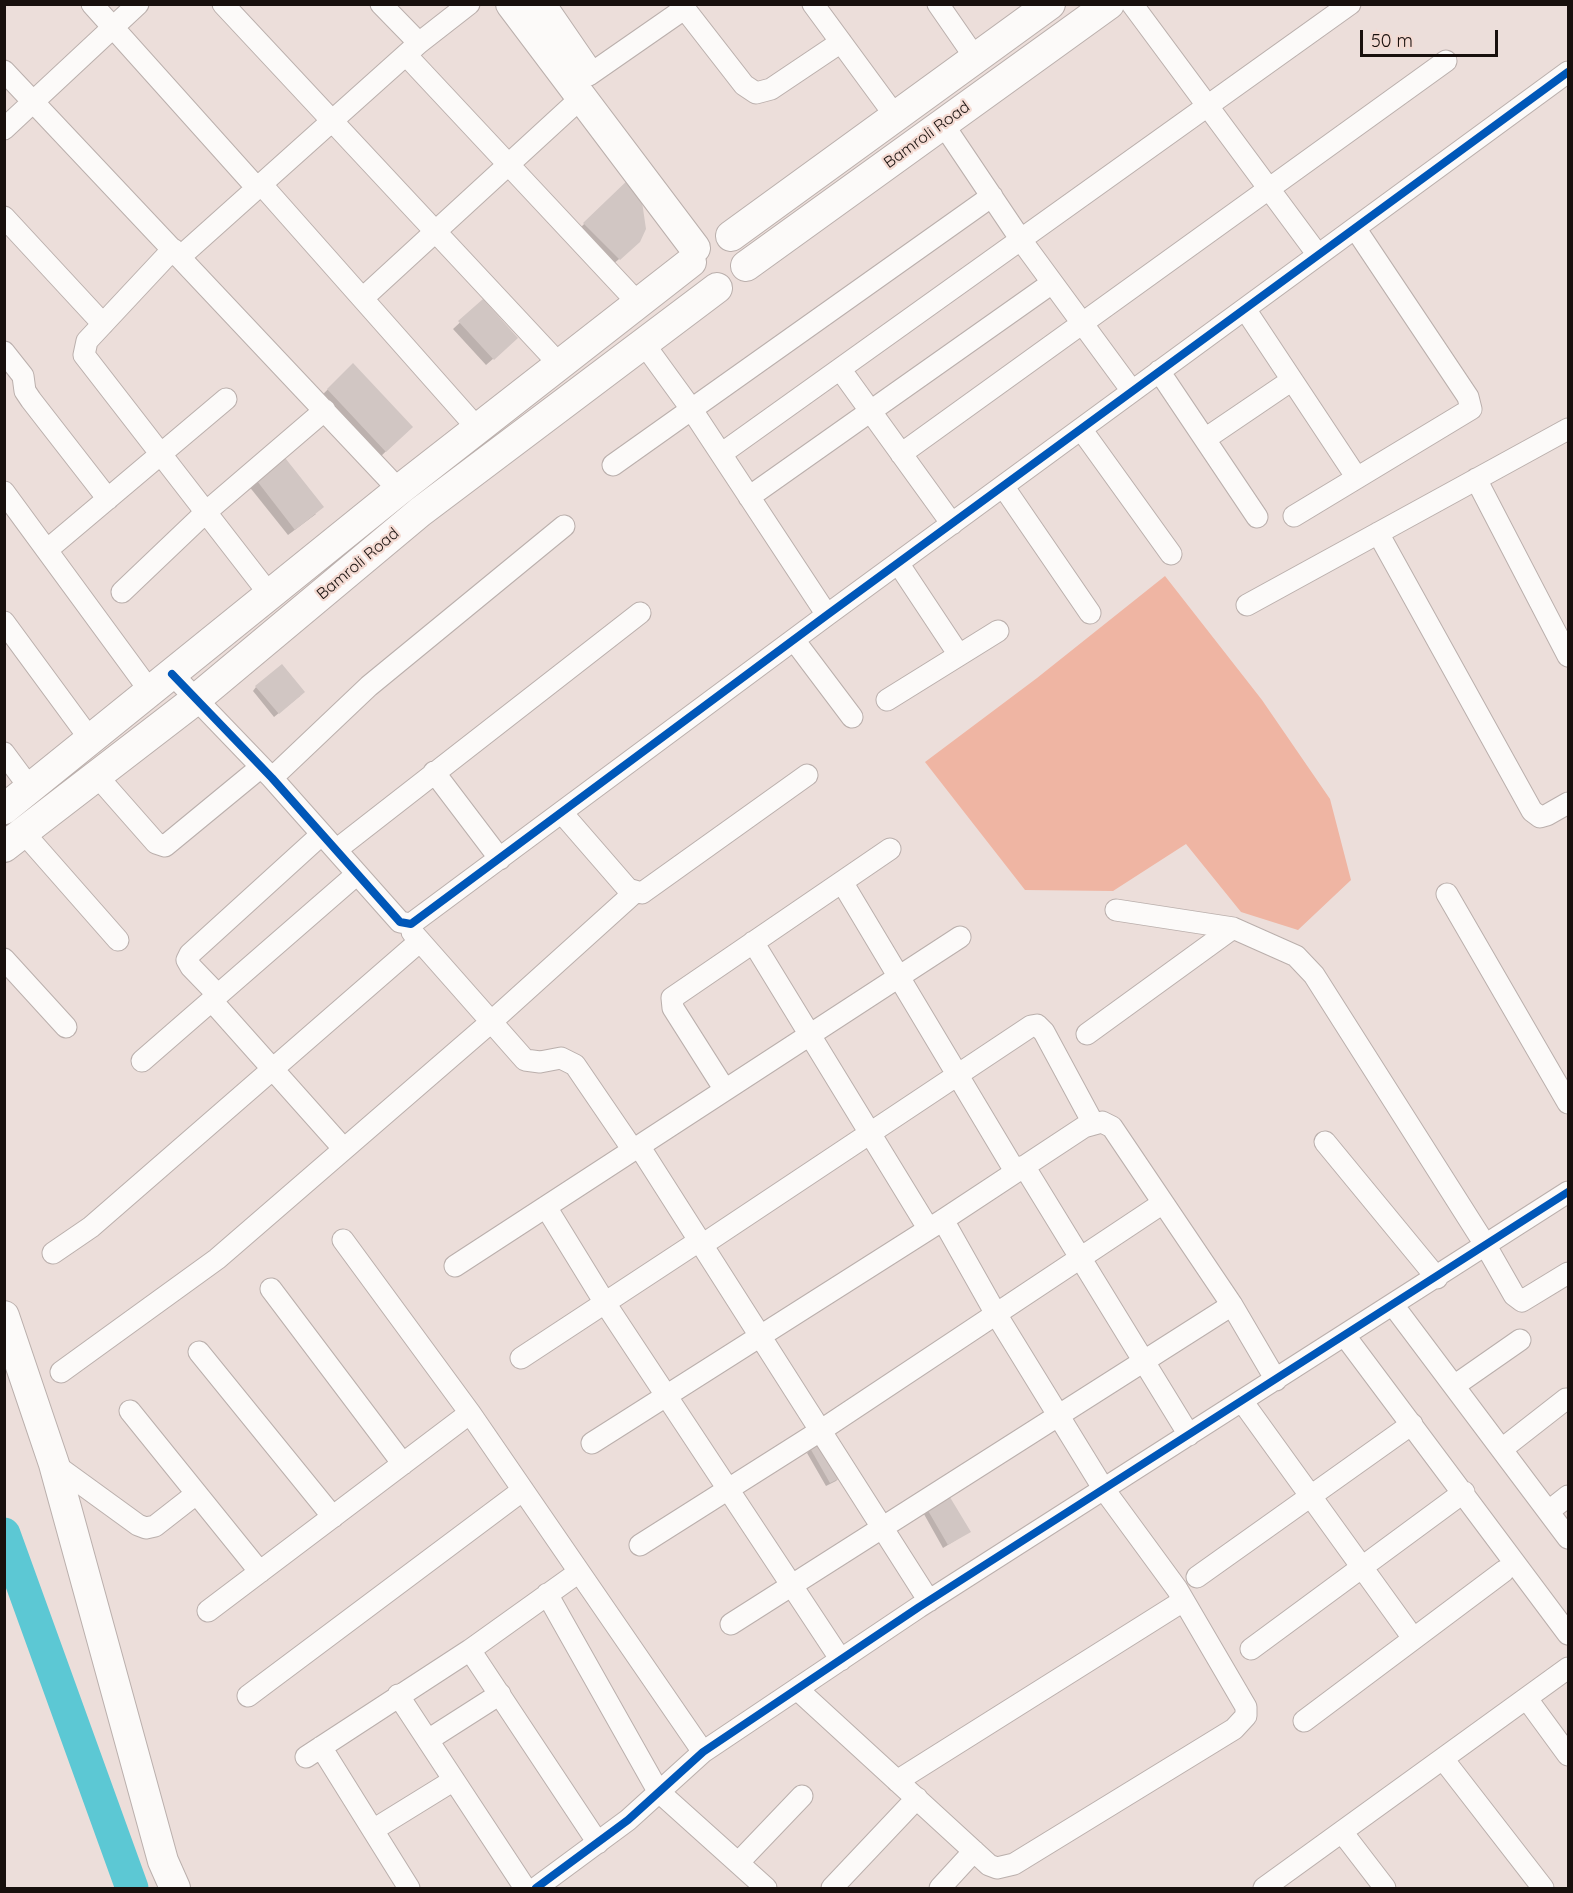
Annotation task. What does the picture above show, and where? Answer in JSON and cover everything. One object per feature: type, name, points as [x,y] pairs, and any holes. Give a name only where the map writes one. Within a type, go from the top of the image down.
[{"type":"street","points":[[92,4],[363,298],[478,429]]},
{"type":"street","points":[[4,129],[138,4]]},
{"type":"street","points":[[223,4],[560,365]]},
{"type":"street","points":[[381,4],[412,49],[509,165],[638,303]]},
{"type":"street","points":[[270,595],[84,356],[87,341],[176,253],[259,186],[412,49],[469,4]]},
{"type":"street","points":[[511,4],[585,86],[706,245],[744,249],[746,266],[737,281],[730,286],[717,288],[705,285],[699,279],[706,245]]},
{"type":"street","points":[[540,4],[585,86]]},
{"type":"street","points":[[813,4],[896,117]]},
{"type":"street","points":[[938,4],[976,58]]},
{"type":"street","name":"Bamroli Road","points":[[4,809],[399,490],[638,303],[706,245],[896,117],[1050,4]]},
{"type":"street","name":"Bamroli Road","points":[[746,266],[1109,4]]},
{"type":"street","points":[[1132,4],[1318,255]]},
{"type":"street","points":[[721,454],[1350,4]]},
{"type":"street","points":[[363,298],[509,165],[585,86],[682,7],[744,85],[756,93],[771,89],[841,42]]},
{"type":"street","points":[[901,454],[1446,61]]},
{"type":"street","points":[[4,71],[399,490]]},
{"type":"street","points":[[405,924],[418,921],[827,615],[1569,72]]},
{"type":"street","points":[[943,124],[1021,240],[1132,391]]},
{"type":"street","points":[[613,465],[992,196]]},
{"type":"street","points":[[4,217],[103,324]]},
{"type":"street","points":[[1294,516],[1467,413],[1471,403],[1355,228]]},
{"type":"street","points":[[749,497],[1052,283]]},
{"type":"street","name":"Bamroli Road","points":[[14,840],[195,700],[420,512],[717,288]]},
{"type":"street","points":[[1245,309],[1358,478]]},
{"type":"street","points":[[644,344],[692,410],[827,615]]},
{"type":"street","points":[[4,352],[23,376],[25,391],[31,400],[108,499]]},
{"type":"street","points":[[840,369],[952,524]]},
{"type":"street","points":[[1160,371],[1257,517]]},
{"type":"street","points":[[1205,439],[1292,380]]},
{"type":"street","points":[[47,550],[226,399]]},
{"type":"street","points":[[122,592],[206,512],[325,410]]},
{"type":"street","points":[[1081,429],[1171,554]]},
{"type":"street","points":[[1247,605],[1568,431]]},
{"type":"street","points":[[1476,479],[1569,656]]},
{"type":"street","points":[[1003,486],[1090,613]]},
{"type":"street","points":[[4,492],[47,550],[161,682],[195,700],[266,773],[405,924],[525,1060],[540,1062],[561,1058],[575,1065],[636,1148],[701,1243],[929,1601]]},
{"type":"street","points":[[97,776],[156,843],[165,846],[266,773],[564,526]]},
{"type":"street","points":[[1378,533],[1532,811],[1540,817],[1566,809]]},
{"type":"street","points":[[898,563],[959,655]]},
{"type":"street","points":[[336,850],[640,613]]},
{"type":"street","points":[[4,622],[90,739]]},
{"type":"street","points":[[887,700],[998,631]]},
{"type":"street","points":[[794,640],[852,717]]},
{"type":"street","points":[[4,753],[30,788]]},
{"type":"street","points":[[434,772],[500,859]]},
{"type":"street","points":[[61,1372],[218,1259],[491,1022],[634,893],[650,889],[807,775]]},
{"type":"street","points":[[562,813],[634,893]]},
{"type":"street","points":[[322,834],[190,954],[188,960],[191,968],[271,1069],[344,1148]]},
{"type":"street","points":[[14,840],[118,940]]},
{"type":"street","points":[[725,1090],[673,1008],[672,998],[890,849]]},
{"type":"street","points":[[142,1061],[357,874]]},
{"type":"street","points":[[842,882],[958,1075],[1145,1360],[1189,1435]]},
{"type":"street","points":[[1447,894],[1569,1103]]},
{"type":"street","points":[[1116,910],[1233,928],[1296,956],[1307,966],[1486,1246],[1517,1299],[1527,1299],[1569,1273]]},
{"type":"street","points":[[1087,1034],[1233,928]]},
{"type":"street","points":[[455,1266],[960,937]]},
{"type":"street","points":[[53,1253],[91,1227],[420,941]]},
{"type":"street","points":[[753,942],[869,1134],[935,1224],[996,1314],[1103,1488],[1184,1601],[1246,1707],[1246,1716],[1240,1724],[1014,1864],[997,1868],[989,1865],[797,1689]]},
{"type":"street","points":[[4,959],[66,1027]]},
{"type":"street","points":[[521,1358],[869,1134],[1022,1030],[1037,1025],[1044,1032],[1093,1124]]},
{"type":"street","points":[[592,1443],[1020,1168],[1093,1124],[1102,1122],[1112,1126],[1232,1305],[1276,1380]]},
{"type":"street","points":[[1325,1142],[1437,1278]]},
{"type":"street","points":[[536,1888],[634,1815],[703,1752],[1103,1488],[1437,1278],[1569,1192]]},
{"type":"street","points":[[640,1545],[820,1431],[1163,1203]]},
{"type":"street","points":[[546,1207],[605,1303],[793,1584],[841,1660]]},
{"type":"street","points":[[343,1240],[471,1413],[703,1752]]},
{"type":"street","points":[[271,1289],[403,1464]]},
{"type":"street","points":[[731,1624],[1232,1305]]},
{"type":"street","points":[[1393,1305],[1569,1538]]},
{"type":"street","points":[[4,1316],[54,1464],[164,1861],[175,1888]]},
{"type":"street","points":[[1345,1336],[1569,1634]]},
{"type":"street","points":[[1454,1386],[1520,1340]]},
{"type":"street","points":[[199,1352],[333,1517]]},
{"type":"street","points":[[1502,1449],[1566,1398]]},
{"type":"street","points":[[1242,1401],[1413,1638]]},
{"type":"street","points":[[130,1411],[260,1572]]},
{"type":"street","points":[[208,1611],[471,1413]]},
{"type":"street","points":[[1197,1577],[1412,1424]]},
{"type":"street","points":[[54,1464],[138,1525],[146,1528],[155,1526],[196,1494]]},
{"type":"street","points":[[248,1696],[522,1490]]},
{"type":"street","points":[[1251,1648],[1464,1492]]},
{"type":"street","points":[[1549,1511],[1569,1496]]},
{"type":"street","points":[[1304,1721],[1504,1571]]},
{"type":"street","points":[[409,1888],[373,1830],[314,1752],[470,1650],[579,1572]]},
{"type":"street","points":[[547,1594],[658,1791],[766,1888]]},
{"type":"street","points":[[897,1781],[1184,1601]]},
{"type":"street","points":[[470,1650],[598,1843]]},
{"type":"street","points":[[1264,1888],[1569,1668]]},
{"type":"street","points":[[428,1740],[500,1694]]},
{"type":"street","points":[[398,1695],[525,1888]]},
{"type":"street","points":[[1527,1699],[1569,1755]]},
{"type":"street","points":[[1443,1759],[1543,1888]]},
{"type":"street","points":[[373,1830],[454,1780]]},
{"type":"street","points":[[738,1863],[802,1796]]},
{"type":"street","points":[[832,1888],[917,1798]]},
{"type":"street","points":[[1342,1832],[1385,1888]]},
{"type":"street","points":[[940,1888],[974,1851]]},
{"type":"shaded area","points":[[1165,576],[1262,700],[1330,799],[1351,880],[1298,930],[1241,912],[1186,844],[1113,891],[1025,890],[925,762],[1037,678]]},
{"type":"building","points":[[632,176],[641,195],[646,229],[640,242],[620,260],[583,223]]},
{"type":"building","points":[[483,299],[518,338],[494,360],[458,321]]},
{"type":"building","points":[[353,363],[413,427],[386,452],[327,389]]},
{"type":"building","points":[[282,454],[324,507],[295,530],[254,477]]},
{"type":"building","points":[[282,664],[305,692],[279,714],[255,686]]},
{"type":"building","points":[[822,1441],[842,1477],[830,1483],[810,1448]]},
{"type":"building","points":[[945,1489],[971,1532],[948,1545],[923,1502]]},
{"type":"waterway","points":[[4,1534],[132,1888]]},
{"type":"cycle path","points":[[172,674],[272,778],[400,922],[411,924],[827,615],[1568,72]]},
{"type":"cycle path","points":[[536,1888],[628,1820],[703,1752],[919,1607],[1568,1192]]}]
